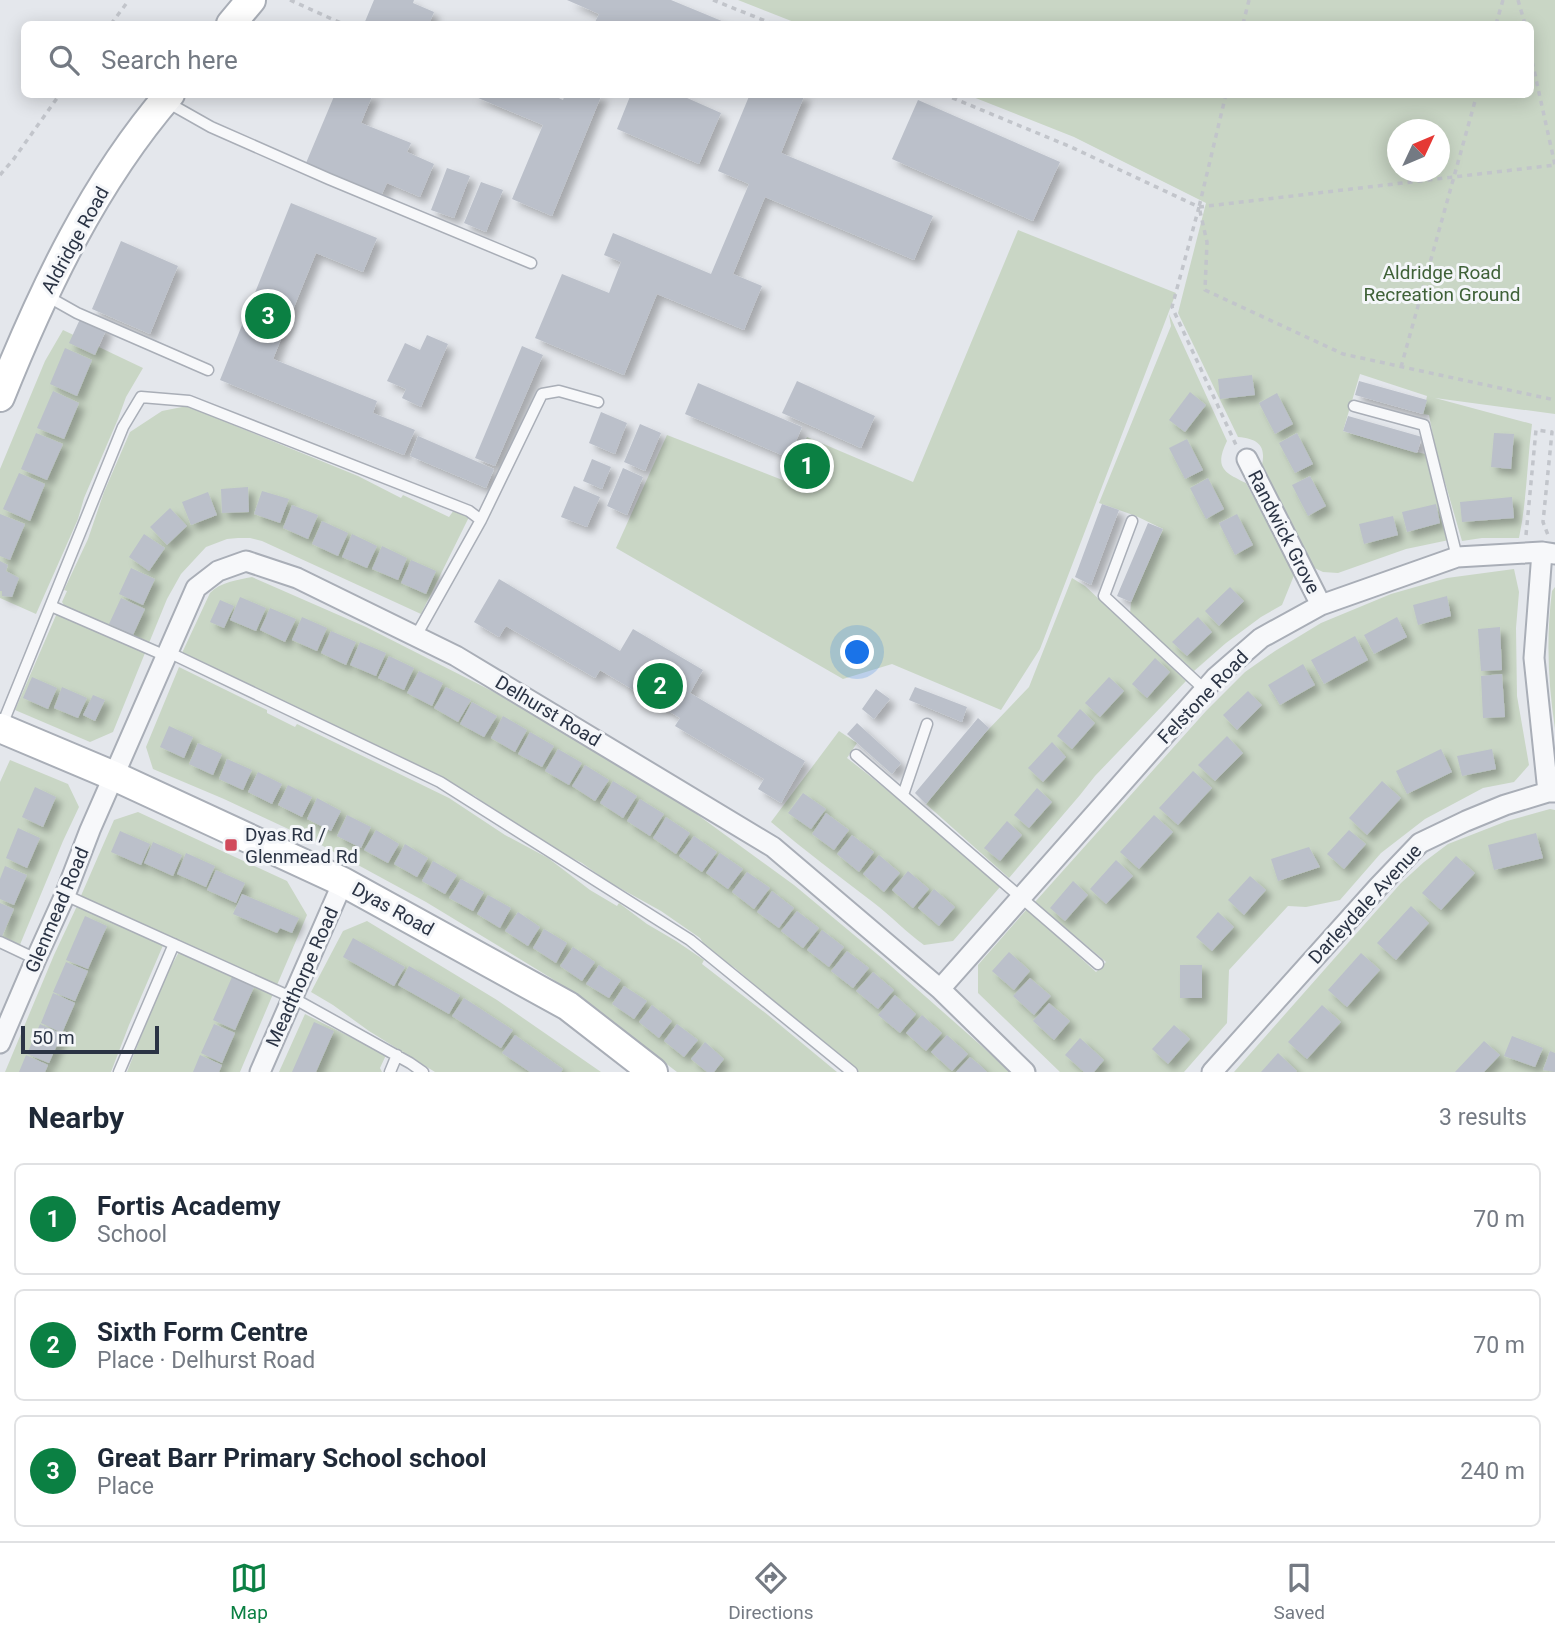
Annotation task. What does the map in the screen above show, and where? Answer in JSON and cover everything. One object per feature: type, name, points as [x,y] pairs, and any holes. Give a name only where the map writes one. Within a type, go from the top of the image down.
[{"type":"street","points":[[234,21],[251,0]]},
{"type":"street","name":"Aldridge Road","points":[[0,397],[24,336],[71,242],[113,171],[148,120],[167,98]]},
{"type":"street","name":"Randwick Grove","points":[[1247,460],[1321,606]]},
{"type":"street","points":[[1549,550],[1534,658],[1552,792]]},
{"type":"street","name":"Felstone Road","points":[[940,989],[1215,678],[1261,638],[1321,606],[1457,557],[1549,550]]},
{"type":"street","name":"Delhurst Road","points":[[114,776],[196,589],[218,571],[246,561],[297,579],[456,656],[773,847],[940,989],[1025,1072]]},
{"type":"street","name":"Dyas Road","points":[[0,728],[114,776],[343,882],[568,1006],[653,1072]]},
{"type":"street","name":"Glenmead Road","points":[[0,1043],[114,776]]},
{"type":"street","name":"Darleydale Avenue","points":[[1212,1072],[1420,843],[1505,805],[1552,792]]},
{"type":"street","name":"Meadthorpe Road","points":[[260,1072],[343,882]]},
{"type":"lane","points":[[167,98],[223,132],[531,263]]},
{"type":"lane","points":[[45,294],[77,313],[208,370]]},
{"type":"lane","points":[[416,636],[481,520],[542,394],[559,391],[598,402]]},
{"type":"lane","points":[[0,728],[123,427],[141,397],[189,401],[469,512],[481,520]]},
{"type":"lane","points":[[1354,406],[1424,425],[1457,557]]},
{"type":"lane","points":[[1132,520],[1104,596],[1205,690]]},
{"type":"lane","points":[[51,606],[167,654],[440,782],[690,940],[852,1072]]},
{"type":"lane","points":[[903,795],[927,724]]},
{"type":"lane","points":[[856,755],[1098,964]]},
{"type":"lane","points":[[65,895],[293,998],[424,1072]]},
{"type":"lane","points":[[0,942],[36,959]]},
{"type":"lane","points":[[119,1072],[174,944]]},
{"type":"lane","points":[[390,1072],[397,1055]]},
{"type":"path","points":[[113,21],[129,0]]},
{"type":"path","points":[[290,0],[336,21]]},
{"type":"path","points":[[713,0],[766,21]]},
{"type":"path","points":[[1244,21],[1249,0]]},
{"type":"path","points":[[1497,21],[1503,0]]},
{"type":"path","points":[[1518,0],[1524,21]]},
{"type":"path","points":[[953,98],[1071,147],[1199,207],[1555,166],[1534,66]]},
{"type":"path","points":[[0,175],[57,98]]},
{"type":"path","points":[[1225,98],[1172,307],[1235,445],[1247,460]]},
{"type":"path","points":[[1401,367],[1476,98]]},
{"type":"path","points":[[1199,207],[1207,242],[1205,290],[1343,354],[1555,400]]},
{"type":"path","points":[[1522,554],[1536,430],[1552,432],[1543,522],[1549,550]]},
{"type":"green space","name":"Aldridge Road Recreation Ground","points":[[738,0],[1555,0],[1555,414],[1435,398],[1532,424],[1519,538],[1462,541],[1436,451],[1429,415],[1423,414],[1427,396],[1360,374],[1343,431],[1425,454],[1449,540],[1406,549],[1338,573],[1323,572],[1308,565],[1260,472],[1263,458],[1261,447],[1253,440],[1238,437],[1178,313],[1206,203],[1074,137],[976,98],[1534,98],[1534,21],[791,21]]},
{"type":"green space","points":[[1018,230],[1176,293],[1040,649],[1001,710],[892,664],[843,679],[616,548],[667,435],[785,481],[807,437],[913,482]]},
{"type":"green space","points":[[1169,314],[1227,441],[1221,457],[1223,468],[1246,483],[1295,573],[1282,605],[1226,643],[1194,671],[1130,614],[1131,602],[1163,529],[1099,503],[1171,326]]},
{"type":"green space","points":[[63,330],[143,368],[126,397],[84,498],[78,519],[36,614],[0,598],[0,469],[45,361]]},
{"type":"green space","points":[[187,406],[358,476],[401,498],[403,495],[449,517],[454,510],[469,517],[421,614],[262,541],[250,538],[227,539],[206,547],[181,574],[167,599],[149,643],[66,608],[62,602],[67,591],[64,590],[88,539],[104,492],[130,432],[162,411]]},
{"type":"green space","points":[[1514,569],[1519,592],[1516,628],[1517,696],[1529,765],[1514,782],[1483,788],[1425,819],[1381,853],[1340,900],[1306,907],[1288,906],[1229,970],[1227,1023],[1184,1072],[1060,1072],[978,993],[978,965],[1027,909],[1096,972],[1106,962],[1035,902],[1206,711],[1245,672],[1321,623],[1391,594],[1447,578]]},
{"type":"green space","points":[[252,577],[366,627],[494,692],[691,810],[794,885],[1011,1072],[856,1072],[735,968],[711,951],[700,938],[661,911],[554,849],[475,796],[461,791],[394,753],[182,653],[210,593],[224,584]]},
{"type":"green space","points":[[1072,578],[1085,586],[1186,681],[1095,776],[1009,878],[926,804],[986,732],[1029,687]]},
{"type":"green space","points":[[1555,587],[1555,729],[1548,643],[1552,591]]},
{"type":"green space","points":[[57,613],[145,653],[113,732],[90,742],[15,710]]},
{"type":"green space","points":[[179,667],[267,710],[267,713],[295,727],[297,724],[449,798],[505,835],[548,858],[590,890],[617,906],[619,903],[704,960],[702,964],[837,1072],[677,1072],[551,978],[426,902],[312,840],[153,769],[146,747]]},
{"type":"green space","points":[[839,731],[857,743],[847,758],[1000,887],[953,941],[924,945],[771,822]]},
{"type":"green space","points":[[10,760],[68,784],[79,807],[19,947],[0,939],[0,782]]},
{"type":"green space","points":[[1555,810],[1555,1072],[1234,1072],[1401,883],[1424,862],[1448,844],[1507,821]]},
{"type":"green space","points":[[138,812],[287,881],[307,915],[277,985],[80,898],[114,820]]},
{"type":"green space","points":[[77,906],[164,943],[111,1072],[5,1072],[54,955]]},
{"type":"green space","points":[[367,921],[497,1000],[601,1072],[435,1072],[369,1031],[311,992],[343,931]]},
{"type":"green space","points":[[180,950],[273,994],[240,1072],[127,1072],[163,981]]},
{"type":"green space","points":[[305,1014],[386,1055],[380,1068],[382,1072],[279,1072]]},
{"type":"building","points":[[374,0],[414,0],[413,3],[434,12],[430,21],[365,21]]},
{"type":"building","points":[[567,0],[671,0],[722,21],[596,21],[599,14]]},
{"type":"building","points":[[333,98],[371,98],[361,123],[411,143],[407,152],[434,164],[420,197],[387,183],[382,194],[306,163]]},
{"type":"building","points":[[478,98],[600,98],[552,216],[512,199],[543,125]]},
{"type":"building","points":[[629,98],[687,98],[721,113],[699,164],[617,129]]},
{"type":"building","points":[[748,98],[803,98],[781,153],[933,216],[914,260],[765,197],[733,274],[762,286],[744,330],[657,294],[624,375],[535,338],[562,274],[609,293],[621,262],[604,255],[613,233],[711,274],[749,184],[718,171]]},
{"type":"building","points":[[918,100],[1060,162],[1033,221],[892,159]]},
{"type":"building","points":[[447,168],[470,176],[454,218],[431,210]]},
{"type":"building","points":[[481,182],[503,190],[486,232],[464,223]]},
{"type":"building","points":[[291,203],[377,238],[363,272],[316,253],[273,359],[377,401],[373,413],[415,430],[404,455],[220,380]]},
{"type":"building","points":[[121,241],[178,266],[150,334],[92,309]]},
{"type":"building","points":[[81,317],[107,328],[95,355],[69,343]]},
{"type":"building","points":[[427,335],[448,344],[421,407],[402,398],[406,389],[387,381],[405,343],[420,350]]},
{"type":"building","points":[[522,346],[543,355],[495,466],[475,458]]},
{"type":"building","points":[[65,348],[92,360],[77,396],[50,384]]},
{"type":"building","points":[[1252,375],[1255,395],[1220,399],[1218,379]]},
{"type":"building","points":[[797,381],[875,416],[861,448],[782,413]]},
{"type":"building","points":[[1359,381],[1427,400],[1423,414],[1355,395]]},
{"type":"building","points":[[698,383],[802,427],[789,458],[685,414]]},
{"type":"building","points":[[53,391],[79,403],[64,439],[37,428]]},
{"type":"building","points":[[1190,392],[1206,405],[1185,432],[1169,420]]},
{"type":"building","points":[[1277,393],[1293,424],[1275,434],[1259,403]]},
{"type":"building","points":[[601,412],[627,423],[615,454],[589,443]]},
{"type":"building","points":[[1348,416],[1422,437],[1417,453],[1343,431]]},
{"type":"building","points":[[640,424],[661,433],[645,471],[624,462]]},
{"type":"building","points":[[36,433],[63,444],[47,480],[21,469]]},
{"type":"building","points":[[1297,433],[1313,464],[1295,473],[1279,443]]},
{"type":"building","points":[[1494,433],[1514,434],[1511,469],[1491,467]]},
{"type":"building","points":[[418,436],[494,469],[486,488],[410,456]]},
{"type":"building","points":[[1187,439],[1203,470],[1185,479],[1169,448]]},
{"type":"building","points":[[592,459],[611,467],[602,489],[583,481]]},
{"type":"building","points":[[623,468],[643,477],[627,515],[607,506]]},
{"type":"building","points":[[19,473],[45,484],[30,521],[3,509]]},
{"type":"building","points":[[1310,476],[1326,506],[1308,516],[1292,485]]},
{"type":"building","points":[[1208,478],[1224,509],[1206,519],[1190,488]]},
{"type":"building","points":[[574,486],[600,497],[587,527],[561,517]]},
{"type":"building","points":[[248,487],[249,512],[222,513],[221,489]]},
{"type":"building","points":[[262,491],[289,499],[280,523],[254,514]]},
{"type":"building","points":[[208,492],[217,515],[191,525],[182,502]]},
{"type":"building","points":[[1512,497],[1514,518],[1462,522],[1460,502]]},
{"type":"building","points":[[1102,504],[1119,510],[1091,585],[1075,577]]},
{"type":"building","points":[[1436,504],[1440,523],[1407,532],[1402,512]]},
{"type":"building","points":[[292,505],[318,515],[308,539],[283,528]]},
{"type":"building","points":[[170,508],[187,526],[167,545],[150,527]]},
{"type":"building","points":[[0,514],[25,524],[10,560],[0,556]]},
{"type":"building","points":[[1237,514],[1253,545],[1235,555],[1219,523]]},
{"type":"building","points":[[1393,516],[1398,535],[1364,544],[1359,524]]},
{"type":"building","points":[[322,521],[348,533],[338,556],[312,544]]},
{"type":"building","points":[[1148,523],[1163,529],[1131,602],[1117,596]]},
{"type":"building","points":[[144,534],[165,548],[149,571],[129,557]]},
{"type":"building","points":[[352,534],[377,546],[367,568],[342,557]]},
{"type":"building","points":[[382,546],[407,558],[398,580],[372,569]]},
{"type":"building","points":[[411,560],[436,571],[426,594],[401,583]]},
{"type":"building","points":[[0,561],[8,565],[6,571],[19,578],[12,597],[2,596],[0,591]]},
{"type":"building","points":[[131,568],[155,579],[143,605],[119,594]]},
{"type":"building","points":[[499,579],[620,651],[633,629],[703,670],[690,693],[805,761],[781,803],[758,789],[764,779],[675,726],[680,718],[600,670],[595,678],[506,626],[499,637],[474,622]]},
{"type":"building","points":[[1230,587],[1244,601],[1219,626],[1205,611]]},
{"type":"building","points":[[1447,596],[1451,616],[1418,625],[1413,605]]},
{"type":"building","points":[[240,597],[266,608],[256,631],[230,620]]},
{"type":"building","points":[[121,598],[145,609],[133,635],[109,624]]},
{"type":"building","points":[[220,600],[234,606],[224,628],[210,622]]},
{"type":"building","points":[[270,608],[296,619],[285,642],[260,630]]},
{"type":"building","points":[[302,617],[327,628],[317,651],[292,640]]},
{"type":"building","points":[[1198,617],[1212,632],[1187,656],[1172,642]]},
{"type":"building","points":[[1397,617],[1407,637],[1374,654],[1364,635]]},
{"type":"building","points":[[1500,627],[1502,670],[1481,671],[1478,629]]},
{"type":"building","points":[[331,631],[356,642],[346,665],[321,653]]},
{"type":"building","points":[[1355,636],[1368,660],[1324,684],[1311,660]]},
{"type":"building","points":[[360,642],[386,653],[376,676],[350,665]]},
{"type":"building","points":[[389,656],[414,668],[404,690],[378,678]]},
{"type":"building","points":[[1155,658],[1170,672],[1147,698],[1132,684]]},
{"type":"building","points":[[1303,664],[1315,685],[1280,705],[1268,685]]},
{"type":"building","points":[[419,671],[443,683],[432,706],[407,693]]},
{"type":"building","points":[[1502,674],[1505,717],[1483,718],[1481,676]]},
{"type":"building","points":[[32,677],[57,688],[48,709],[23,698]]},
{"type":"building","points":[[1109,677],[1124,691],[1100,717],[1085,703]]},
{"type":"building","points":[[62,687],[87,698],[78,718],[54,708]]},
{"type":"building","points":[[446,687],[471,700],[458,722],[434,708]]},
{"type":"building","points":[[915,687],[967,707],[962,722],[909,700]]},
{"type":"building","points":[[876,689],[890,699],[874,719],[862,709]]},
{"type":"building","points":[[1248,691],[1262,705],[1237,730],[1223,715]]},
{"type":"building","points":[[93,695],[105,700],[95,721],[83,715]]},
{"type":"building","points":[[472,702],[497,716],[484,737],[460,724]]},
{"type":"building","points":[[1080,709],[1095,723],[1072,749],[1057,736]]},
{"type":"building","points":[[503,716],[527,730],[515,752],[491,738]]},
{"type":"building","points":[[978,718],[989,728],[926,804],[915,793]]},
{"type":"building","points":[[857,723],[901,763],[892,774],[847,734]]},
{"type":"building","points":[[169,726],[193,737],[184,758],[160,747]]},
{"type":"building","points":[[530,732],[554,746],[542,767],[518,754]]},
{"type":"building","points":[[1227,736],[1243,753],[1215,781],[1198,765]]},
{"type":"building","points":[[1052,742],[1066,757],[1043,782],[1028,768]]},
{"type":"building","points":[[198,743],[222,754],[213,775],[189,764]]},
{"type":"building","points":[[558,749],[582,763],[569,785],[545,771]]},
{"type":"building","points":[[1441,749],[1452,772],[1407,794],[1396,771]]},
{"type":"building","points":[[1492,749],[1496,769],[1462,776],[1457,756]]},
{"type":"building","points":[[227,759],[252,770],[243,790],[219,779]]},
{"type":"building","points":[[585,765],[609,780],[595,801],[572,786]]},
{"type":"building","points":[[1193,771],[1212,788],[1178,825],[1159,808]]},
{"type":"building","points":[[258,772],[282,784],[272,804],[248,792]]},
{"type":"building","points":[[613,781],[637,796],[623,818],[600,803]]},
{"type":"building","points":[[1382,781],[1401,798],[1367,835],[1349,818]]},
{"type":"building","points":[[288,785],[312,797],[302,817],[278,805]]},
{"type":"building","points":[[35,787],[56,797],[43,827],[22,817]]},
{"type":"building","points":[[1037,788],[1052,802],[1029,828],[1014,815]]},
{"type":"building","points":[[803,793],[826,809],[811,829],[788,813]]},
{"type":"building","points":[[317,798],[341,811],[331,831],[307,819]]},
{"type":"building","points":[[640,799],[664,814],[650,836],[627,821]]},
{"type":"building","points":[[826,813],[849,830],[834,850],[812,834]]},
{"type":"building","points":[[347,815],[371,827],[361,848],[337,836]]},
{"type":"building","points":[[1154,815],[1173,832],[1139,869],[1120,852]]},
{"type":"building","points":[[666,817],[690,833],[676,854],[653,838]]},
{"type":"building","points":[[1007,821],[1022,835],[1000,861],[984,848]]},
{"type":"building","points":[[18,828],[40,838],[27,868],[6,858]]},
{"type":"building","points":[[376,830],[399,844],[388,863],[364,850]]},
{"type":"building","points":[[1349,830],[1366,844],[1344,869],[1327,854]]},
{"type":"building","points":[[120,831],[150,844],[141,865],[111,852]]},
{"type":"building","points":[[1536,833],[1543,858],[1494,870],[1488,845]]},
{"type":"building","points":[[852,835],[874,852],[859,872],[837,854]]},
{"type":"building","points":[[694,836],[717,852],[702,872],[679,856]]},
{"type":"building","points":[[153,842],[182,855],[173,876],[144,863]]},
{"type":"building","points":[[405,844],[428,858],[417,877],[394,864]]},
{"type":"building","points":[[1309,847],[1320,867],[1278,881],[1271,859]]},
{"type":"building","points":[[186,853],[215,866],[206,887],[177,874]]},
{"type":"building","points":[[720,853],[743,869],[728,889],[706,873]]},
{"type":"building","points":[[879,855],[900,873],[884,892],[863,874]]},
{"type":"building","points":[[1456,856],[1475,873],[1441,910],[1422,893]]},
{"type":"building","points":[[1116,860],[1133,876],[1106,904],[1090,889]]},
{"type":"building","points":[[433,861],[457,875],[445,894],[422,881]]},
{"type":"building","points":[[5,866],[27,875],[14,905],[0,899],[0,879]]},
{"type":"building","points":[[216,870],[245,883],[236,903],[207,890]]},
{"type":"building","points":[[908,871],[929,889],[913,908],[892,890]]},
{"type":"building","points":[[747,872],[770,888],[754,909],[732,892]]},
{"type":"building","points":[[1250,876],[1266,890],[1244,915],[1228,900]]},
{"type":"building","points":[[461,879],[484,892],[473,911],[449,898]]},
{"type":"building","points":[[1073,881],[1088,895],[1065,921],[1050,908]]},
{"type":"building","points":[[934,889],[955,907],[939,926],[918,908]]},
{"type":"building","points":[[772,891],[794,908],[779,928],[757,912]]},
{"type":"building","points":[[242,894],[299,918],[292,933],[280,928],[277,933],[233,914]]},
{"type":"building","points":[[488,895],[511,908],[500,928],[477,914]]},
{"type":"building","points":[[0,903],[14,909],[0,941]]},
{"type":"building","points":[[1411,906],[1429,923],[1396,960],[1377,943]]},
{"type":"building","points":[[797,911],[819,928],[803,948],[781,931]]},
{"type":"building","points":[[518,912],[540,927],[528,946],[505,931]]},
{"type":"building","points":[[1218,912],[1234,927],[1212,951],[1196,937]]},
{"type":"building","points":[[85,916],[107,926],[88,969],[66,960]]},
{"type":"building","points":[[544,929],[567,943],[556,963],[533,948]]},
{"type":"building","points":[[822,930],[844,947],[829,967],[807,950]]},
{"type":"building","points":[[353,938],[405,967],[394,986],[343,957]]},
{"type":"building","points":[[573,947],[595,962],[582,981],[560,966]]},
{"type":"building","points":[[847,951],[869,968],[853,988],[831,971]]},
{"type":"building","points":[[1009,952],[1030,971],[1014,990],[992,971]]},
{"type":"building","points":[[1361,953],[1380,970],[1347,1007],[1328,990]]},
{"type":"building","points":[[66,962],[88,971],[75,1001],[53,992]]},
{"type":"building","points":[[599,965],[621,980],[609,998],[586,984]]},
{"type":"building","points":[[1180,965],[1202,965],[1202,998],[1180,998]]},
{"type":"building","points":[[409,966],[460,995],[449,1014],[398,985]]},
{"type":"building","points":[[873,972],[894,990],[878,1009],[856,991]]},
{"type":"building","points":[[232,977],[254,987],[235,1030],[213,1020]]},
{"type":"building","points":[[1030,978],[1051,996],[1034,1015],[1013,996]]},
{"type":"building","points":[[624,986],[647,1001],[634,1019],[612,1004]]},
{"type":"building","points":[[53,993],[75,1003],[62,1033],[41,1023]]},
{"type":"building","points":[[895,995],[916,1014],[900,1033],[878,1015]]},
{"type":"building","points":[[464,998],[513,1030],[501,1048],[452,1016]]},
{"type":"building","points":[[1049,1003],[1070,1021],[1054,1040],[1033,1021]]},
{"type":"building","points":[[652,1005],[672,1021],[659,1038],[639,1022]]},
{"type":"building","points":[[1322,1005],[1341,1022],[1307,1059],[1288,1042]]},
{"type":"building","points":[[922,1015],[942,1033],[926,1051],[906,1033]]},
{"type":"building","points":[[314,1022],[334,1031],[316,1072],[292,1072]]},
{"type":"building","points":[[40,1024],[62,1034],[49,1063],[27,1054]]},
{"type":"building","points":[[214,1024],[235,1033],[222,1063],[201,1053]]},
{"type":"building","points":[[677,1024],[698,1040],[684,1057],[664,1041]]},
{"type":"building","points":[[1174,1025],[1190,1039],[1168,1064],[1152,1049]]},
{"type":"building","points":[[515,1035],[563,1069],[561,1072],[530,1072],[502,1053]]},
{"type":"building","points":[[947,1035],[968,1054],[952,1071],[931,1052]]},
{"type":"building","points":[[1512,1036],[1543,1048],[1535,1067],[1504,1056]]},
{"type":"building","points":[[1080,1038],[1104,1060],[1094,1072],[1084,1072],[1065,1055]]},
{"type":"building","points":[[1484,1041],[1500,1055],[1484,1072],[1455,1072]]},
{"type":"building","points":[[705,1042],[724,1059],[714,1072],[707,1072],[691,1059]]},
{"type":"building","points":[[1550,1051],[1555,1053],[1555,1072],[1543,1070]]},
{"type":"building","points":[[1278,1053],[1297,1071],[1296,1072],[1261,1072]]},
{"type":"building","points":[[26,1055],[48,1065],[45,1072],[19,1072]]},
{"type":"building","points":[[200,1055],[222,1065],[219,1072],[193,1072]]},
{"type":"building","points":[[970,1057],[981,1066],[987,1072],[956,1072]]},
{"type":"place","name":"Great Barr Primary School school","points":[[268,316]]},
{"type":"place","name":"Fortis Academy","points":[[807,466]]},
{"type":"place","name":"Sixth Form Centre","points":[[660,686]]},
{"type":"place","name":"Dyas Rd / Glenmead Rd","points":[[231,845]]}]
